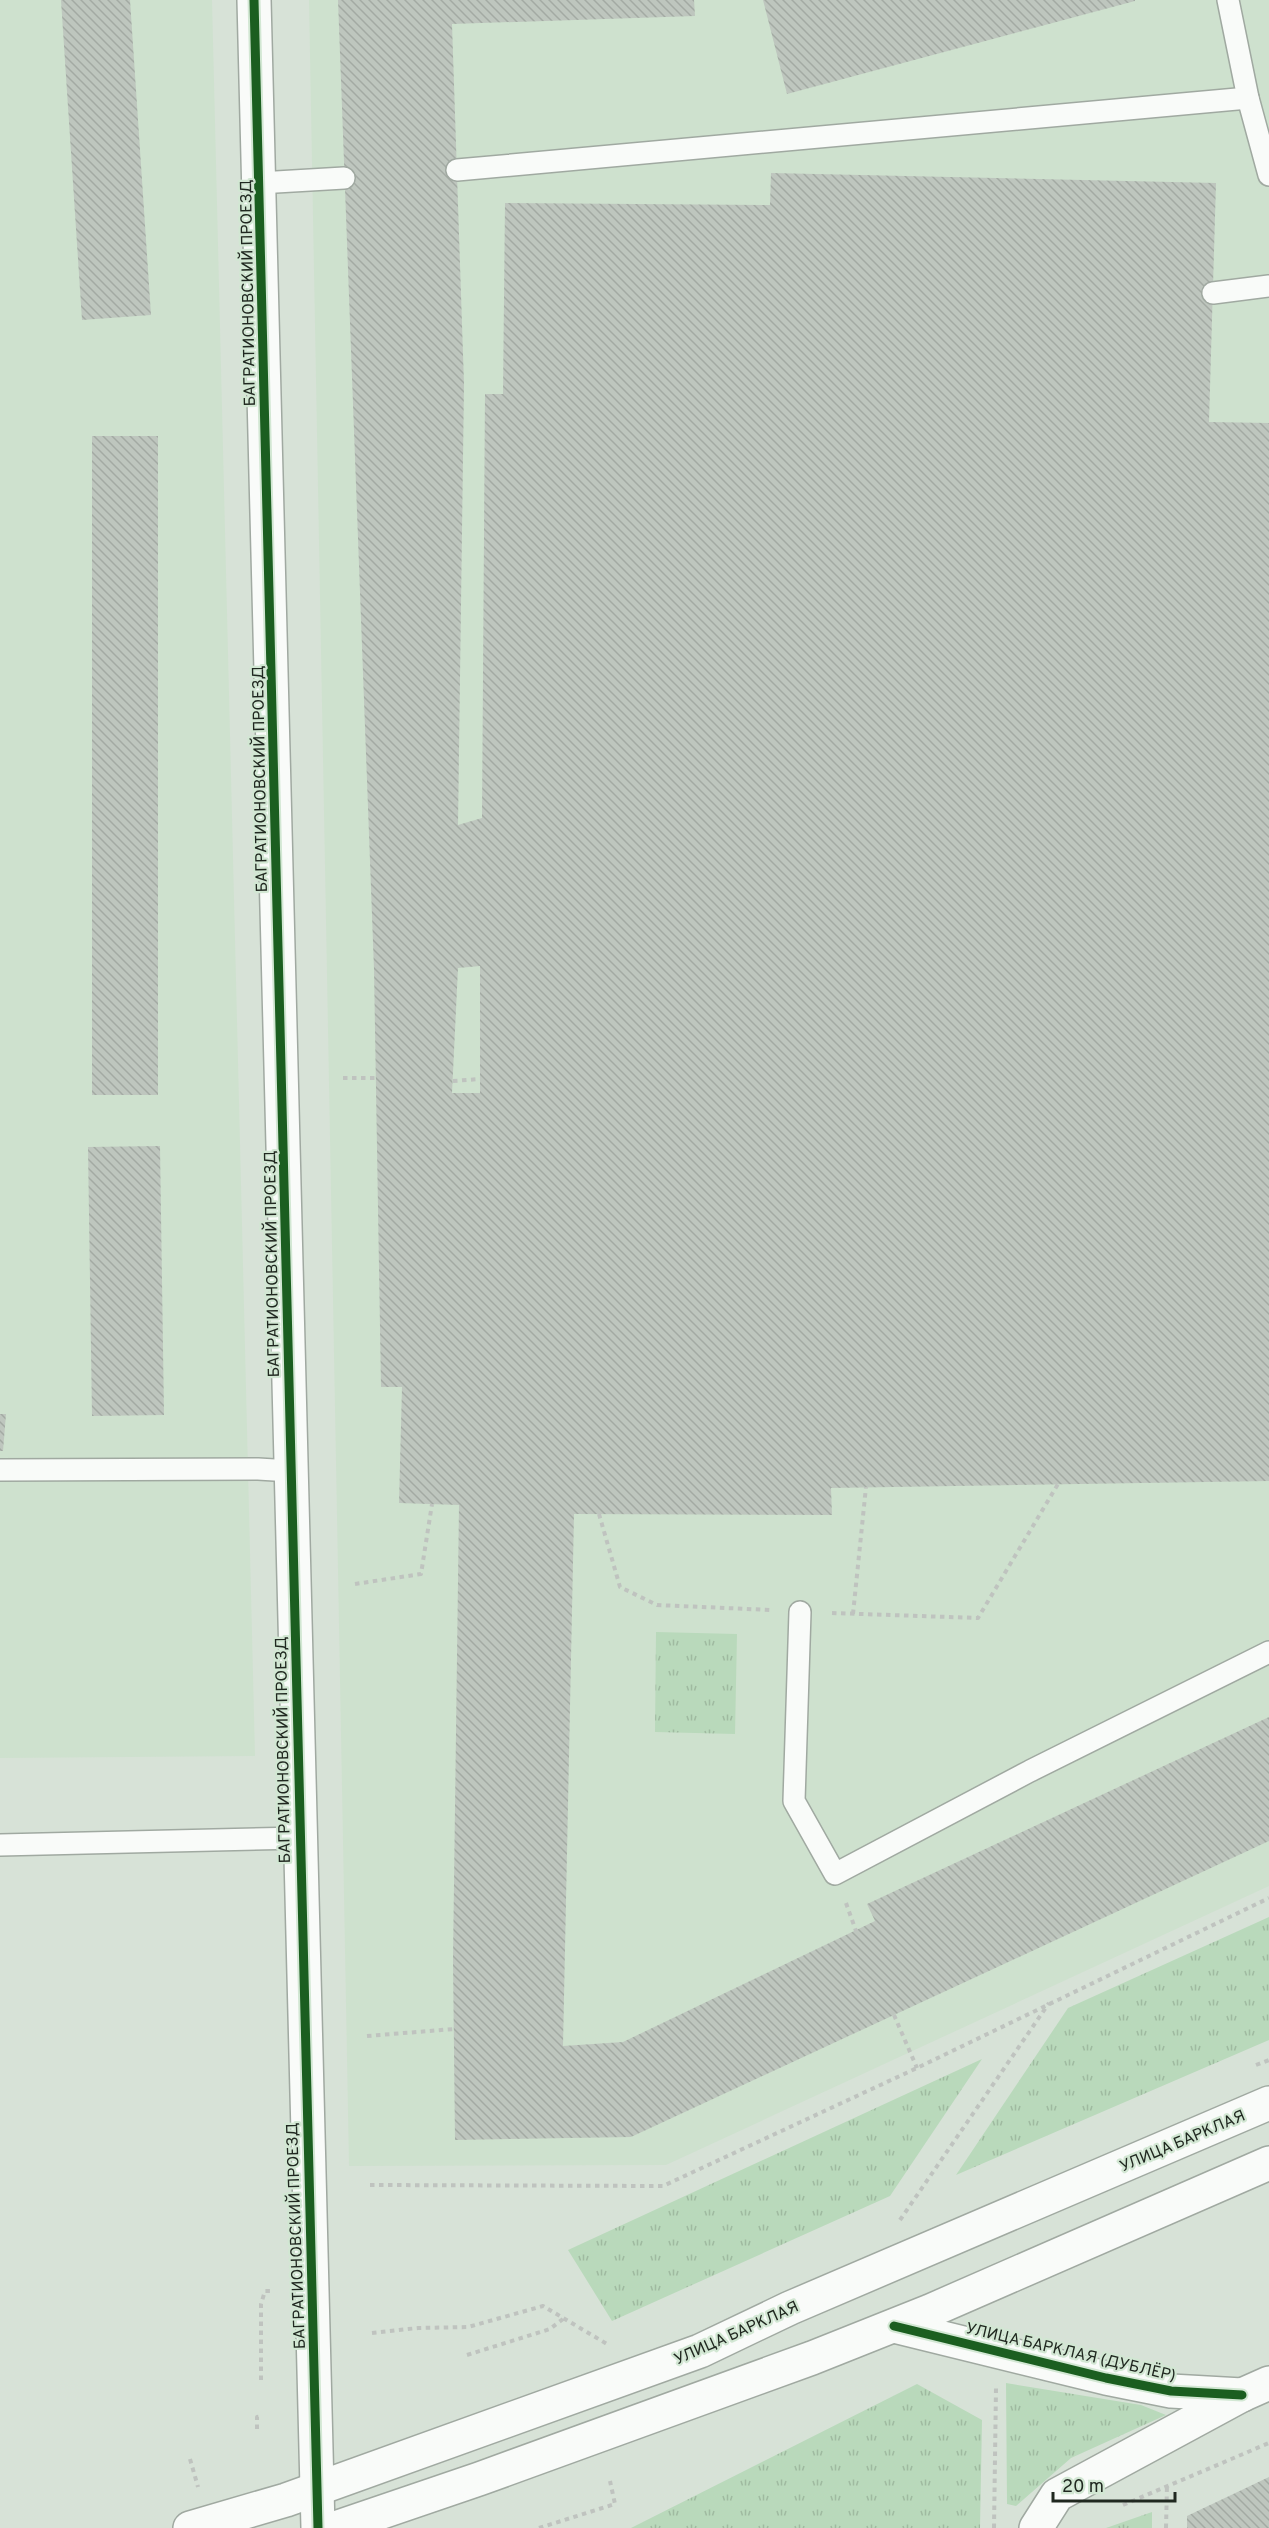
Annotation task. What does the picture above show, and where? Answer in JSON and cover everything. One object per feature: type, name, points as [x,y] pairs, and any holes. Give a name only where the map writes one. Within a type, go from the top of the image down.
[{"type":"street","name":"БАГРАТИОНОВСКИЙ ПРОЕЗД","points":[[254,0],[318,2528]]},
{"type":"street","name":"УЛИЦА БАРКЛАЯ","points":[[190,2528],[249,2512],[700,2351],[789,2308],[1269,2103]]},
{"type":"street","points":[[335,2528],[714,2395],[894,2326],[1269,2163]]},
{"type":"street","name":"УЛИЦА БАРКЛАЯ (ДУБЛЁР)","points":[[894,2326],[1106,2378],[1171,2391],[1255,2389]]},
{"type":"street","points":[[1036,2528],[1057,2495],[1255,2389]]},
{"type":"lane","points":[[1228,0],[1248,98],[1269,175]]},
{"type":"lane","points":[[457,170],[1248,98]]},
{"type":"lane","points":[[259,183],[344,178]]},
{"type":"lane","points":[[1213,293],[1269,286]]},
{"type":"lane","points":[[0,1470],[258,1469],[291,1471]]},
{"type":"lane","points":[[800,1612],[794,1801],[835,1875],[1030,1771],[1269,1652]]},
{"type":"lane","points":[[0,1845],[300,1839]]},
{"type":"path","points":[[343,1078],[376,1078]]},
{"type":"path","points":[[453,1081],[480,1079]]},
{"type":"path","points":[[599,1514],[620,1587],[657,1605],[978,1618],[1058,1484]]},
{"type":"path","points":[[853,1614],[866,1487]]},
{"type":"path","points":[[356,1584],[421,1574],[432,1504]]},
{"type":"path","points":[[370,2185],[663,2186],[916,2068],[1269,1898]]},
{"type":"path","points":[[899,2221],[1049,2002]]},
{"type":"path","points":[[894,2015],[916,2068]]},
{"type":"path","points":[[367,2036],[454,2030]]},
{"type":"path","points":[[261,2380],[261,2304],[265,2291],[280,2290]]},
{"type":"path","points":[[372,2333],[418,2328],[468,2327],[543,2307]]},
{"type":"path","points":[[467,2355],[550,2329],[563,2319]]},
{"type":"path","points":[[994,2528],[996,2381]]},
{"type":"path","points":[[257,2429],[257,2417],[262,2416]]},
{"type":"path","points":[[1114,2510],[1167,2485],[1269,2443]]},
{"type":"path","points":[[539,2528],[615,2504],[610,2481]]},
{"type":"path","points":[[1166,2528],[1167,2485]]},
{"type":"shaded area","points":[[0,0],[212,0],[255,1756],[0,1758]]},
{"type":"shaded area","points":[[309,0],[1269,0],[1269,1886],[666,2165],[349,2166]]},
{"type":"green space","points":[[656,1632],[737,1634],[735,1734],[655,1732]]},
{"type":"green space","points":[[1269,1917],[1269,2040],[956,2175],[1068,2008]]},
{"type":"green space","points":[[982,2059],[890,2196],[612,2321],[568,2250]]},
{"type":"green space","points":[[1006,2383],[1141,2405],[1166,2415],[1071,2458],[1016,2506],[1007,2504]]},
{"type":"green space","points":[[917,2384],[982,2420],[980,2528],[631,2528]]},
{"type":"green space","points":[[1152,2512],[1152,2528],[1106,2528]]},
{"type":"building","points":[[61,0],[130,0],[151,315],[82,320]]},
{"type":"building","points":[[338,0],[694,0],[695,16],[452,24],[464,384],[458,825],[482,818],[485,394],[503,394],[505,203],[770,205],[771,173],[1216,183],[1209,422],[1269,423],[1269,1481],[831,1488],[832,1515],[574,1514],[563,2046],[623,2042],[875,1921],[867,1904],[1269,1717],[1269,1841],[631,2137],[455,2140],[453,1960],[459,1505],[399,1503],[402,1387],[381,1387],[374,969]],"holes":[[[480,966],[480,1093],[452,1093],[458,968]]]},
{"type":"building","points":[[763,0],[1135,0],[1135,1],[787,94]]},
{"type":"building","points":[[92,436],[158,436],[158,1095],[92,1095]]},
{"type":"building","points":[[160,1146],[164,1415],[92,1416],[88,1147]]},
{"type":"building","points":[[0,1414],[6,1414],[3,1451],[0,1451]]},
{"type":"building","points":[[1269,2477],[1269,2528],[1187,2528],[1187,2516]]},
{"type":"cycle path","points":[[254,0],[318,2528]]},
{"type":"cycle path","points":[[894,2326],[1106,2378],[1171,2391],[1242,2395]]}]
